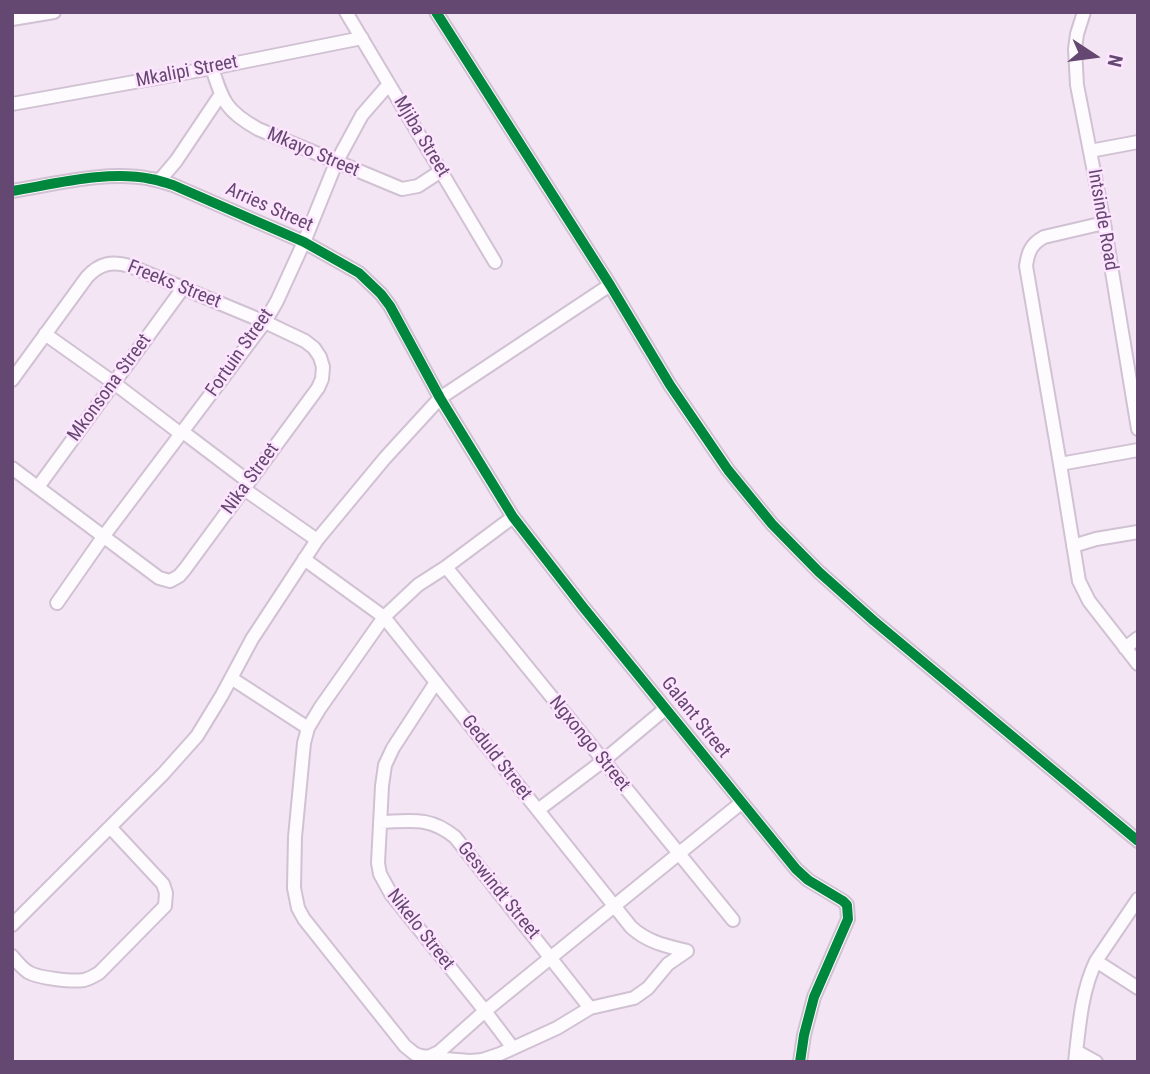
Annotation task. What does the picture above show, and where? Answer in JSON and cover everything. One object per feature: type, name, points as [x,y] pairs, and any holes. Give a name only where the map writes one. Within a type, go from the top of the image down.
[{"type":"street","points":[[12,19],[54,12]]},
{"type":"street","name":"Mjiba Street","points":[[346,12],[495,262]]},
{"type":"street","points":[[436,12],[610,285],[670,385],[728,470],[782,534],[819,572],[874,621],[1138,841]]},
{"type":"street","name":"Intsinde Road","points":[[1084,12],[1076,42],[1075,67],[1136,405],[1138,429]]},
{"type":"street","name":"Mkalipi Street","points":[[12,104],[362,38]]},
{"type":"street","name":"Mkayo Street","points":[[212,68],[225,104],[240,119],[258,130],[402,189],[418,186],[441,171]]},
{"type":"street","name":"Fortuin Street","points":[[58,603],[103,537],[265,322],[304,242],[336,163],[362,115],[389,84]]},
{"type":"street","points":[[159,181],[176,161],[220,94]]},
{"type":"street","points":[[1090,151],[1138,142]]},
{"type":"street","name":"Arries Street","points":[[12,191],[107,177],[159,181],[304,242],[359,273],[381,294],[440,398]]},
{"type":"street","points":[[1104,223],[1037,241],[1030,247],[1027,256],[1027,278],[1079,581],[1082,591],[1138,664]]},
{"type":"street","name":"Freeks Street","points":[[12,380],[87,276],[106,264],[130,266],[265,322]]},
{"type":"street","points":[[12,925],[183,753],[215,708],[252,639],[317,540],[384,458],[440,398],[610,285]]},
{"type":"street","name":"Mkonsona Street","points":[[38,487],[183,288]]},
{"type":"street","name":"Nika Street","points":[[103,537],[165,581],[179,576],[185,569],[322,379],[323,366],[314,348],[265,322]]},
{"type":"street","points":[[46,334],[182,433],[317,540]]},
{"type":"street","name":"Galant Street","points":[[440,398],[513,517],[583,607],[741,803],[802,874],[847,905],[848,919],[812,1005],[800,1062]]},
{"type":"street","points":[[1060,464],[1138,450]]},
{"type":"street","points":[[12,468],[103,537]]},
{"type":"street","points":[[513,517],[418,585],[384,617],[308,729],[299,784],[295,837],[294,888],[298,908],[409,1051],[421,1056],[434,1055],[741,803]]},
{"type":"street","points":[[1073,546],[1138,532]]},
{"type":"street","name":"Geduld Street","points":[[304,559],[384,617],[631,927],[655,943],[687,951],[668,964],[648,988],[634,998],[590,1008]]},
{"type":"street","name":"Ngxongo Street","points":[[446,567],[733,920]]},
{"type":"street","points":[[1125,648],[1138,638]]},
{"type":"street","points":[[231,678],[308,729]]},
{"type":"street","name":"Nikelo Street","points":[[436,681],[389,757],[383,775],[378,863],[384,884],[513,1048]]},
{"type":"street","points":[[538,810],[603,761],[665,709]]},
{"type":"street","name":"Geswindt Street","points":[[380,822],[419,821],[438,825],[463,845],[590,1008]]},
{"type":"street","points":[[12,956],[36,976],[74,980],[91,978],[164,905],[166,893],[163,884],[110,827]]},
{"type":"street","points":[[1096,1062],[1075,1057],[1085,992],[1096,961],[1138,899]]},
{"type":"street","points":[[1096,961],[1138,988]]},
{"type":"street","points":[[434,1055],[445,1059],[471,1061],[490,1058],[557,1028],[590,1008]]},
{"type":"cycle path","points":[[436,12],[610,285],[670,385],[728,470],[772,524],[819,572],[874,621],[1138,841]]},
{"type":"cycle path","points":[[12,191],[99,177],[134,177],[159,181],[304,242],[359,273],[381,294],[440,398],[513,517],[796,869],[847,905],[848,919],[814,997],[800,1062]]}]
